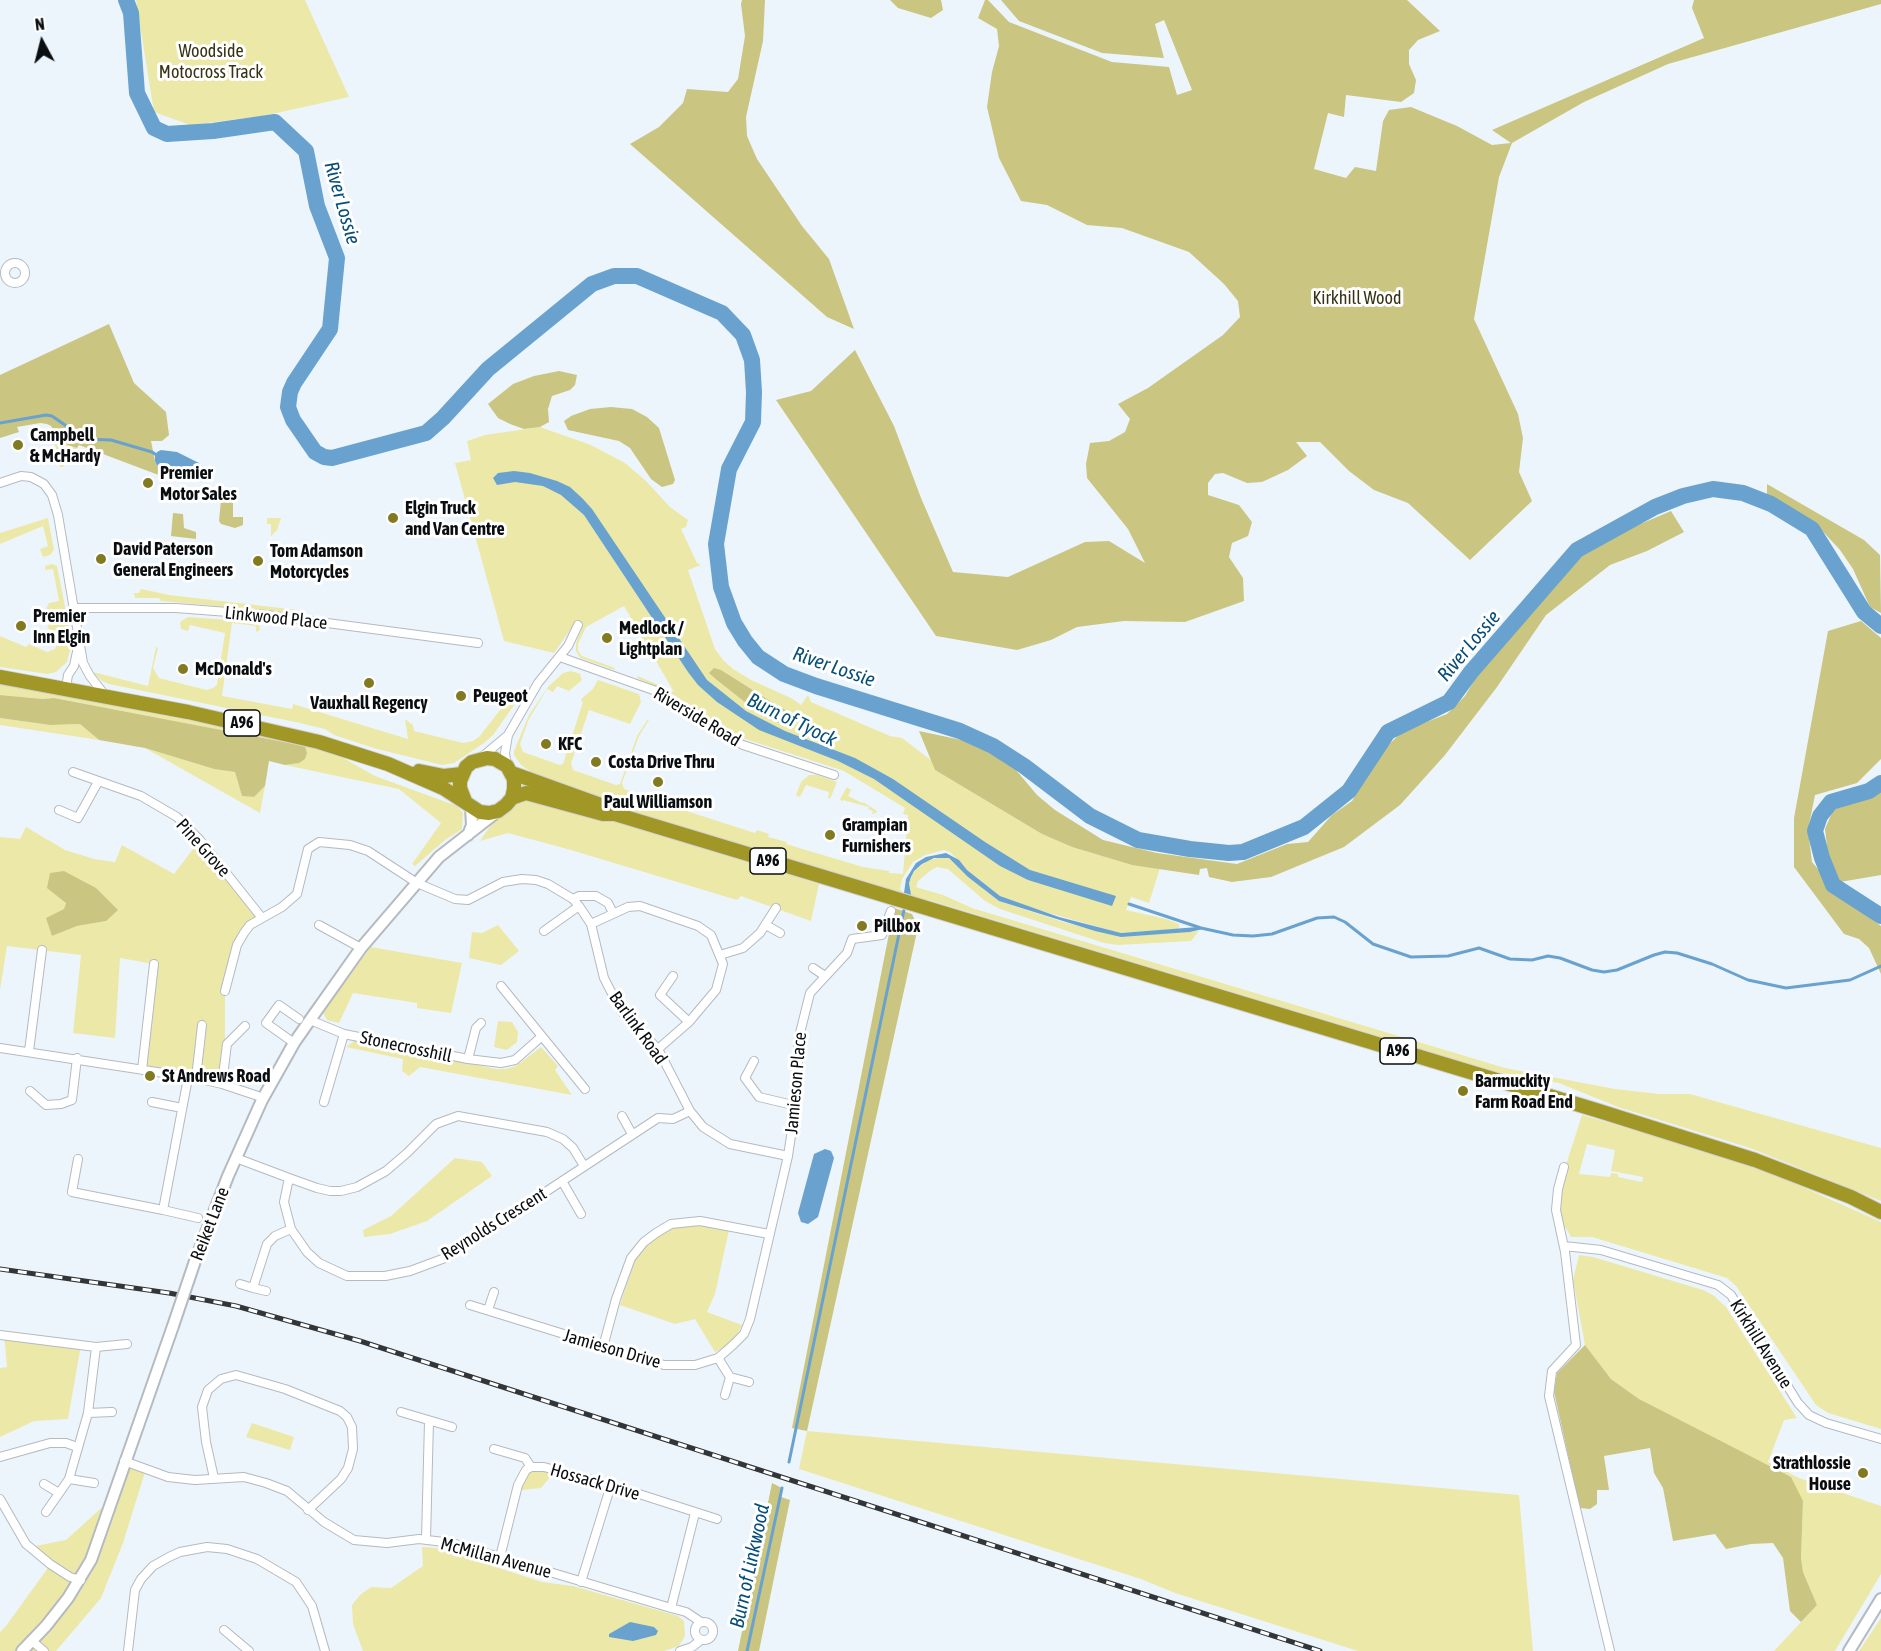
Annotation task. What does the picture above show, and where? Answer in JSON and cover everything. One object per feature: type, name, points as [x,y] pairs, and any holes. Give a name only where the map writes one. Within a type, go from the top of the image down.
[{"type":"highway","name":"A96","points":[[0,677],[66,688],[295,735],[388,764],[444,776],[462,774]]},
{"type":"highway","name":"A96","points":[[479,759],[495,759],[510,770],[601,804],[615,814]]},
{"type":"highway","points":[[468,805],[460,788],[462,774],[472,762],[479,759]]},
{"type":"highway","name":"A96","points":[[388,764],[447,790],[468,805],[489,813],[498,810]]},
{"type":"highway","points":[[498,810],[512,798],[514,789],[510,770]]},
{"type":"highway","name":"A96","points":[[512,798],[526,793],[603,814],[615,814],[900,905],[1755,1160],[1851,1197],[1881,1212]]},
{"type":"street","points":[[0,483],[21,476],[31,477],[44,484],[52,495],[58,515],[79,646],[86,670],[105,696]]},
{"type":"street","name":"Linkwood Place","points":[[73,608],[176,608],[267,615],[478,643]]},
{"type":"street","points":[[510,770],[505,753],[508,735],[538,682],[560,657],[578,625]]},
{"type":"street","points":[[66,688],[68,675],[74,666],[79,646]]},
{"type":"street","name":"Riverside Road","points":[[560,657],[656,691],[742,745],[834,775]]},
{"type":"street","points":[[479,759],[508,735]]},
{"type":"street","name":"Pine Grove","points":[[73,772],[141,796],[177,817],[200,840],[262,918]]},
{"type":"street","points":[[59,810],[78,819],[98,782]]},
{"type":"street","points":[[468,805],[472,825],[468,835]]},
{"type":"street","name":"Reiket Lane","points":[[22,1651],[46,1626],[81,1580],[91,1560],[195,1261],[236,1158],[304,1019],[361,948],[440,857],[498,810]]},
{"type":"street","points":[[225,991],[237,945],[250,925],[282,907],[297,894],[308,849],[319,842],[350,845],[368,851],[417,884]]},
{"type":"street","name":"Barlink Road","points":[[417,884],[447,897],[468,900],[503,882],[522,879],[536,880],[548,884],[576,902],[591,924],[604,978],[621,1011],[658,1049],[690,1111],[703,1127],[730,1144],[788,1156]]},
{"type":"street","points":[[544,931],[576,902],[579,896],[596,896],[608,903],[613,913]]},
{"type":"street","name":"Jamieson Place","points":[[788,1156],[797,1106],[799,1032],[810,993],[847,953],[852,939],[882,935],[900,905]]},
{"type":"street","points":[[591,924],[628,907],[640,906],[698,926],[711,936],[723,964],[716,990],[689,1022],[658,1049]]},
{"type":"street","points":[[720,955],[743,948],[766,926],[776,908]]},
{"type":"street","points":[[319,925],[361,948]]},
{"type":"street","points":[[766,926],[780,933]]},
{"type":"street","points":[[29,1051],[42,950]]},
{"type":"street","points":[[142,1070],[154,964]]},
{"type":"street","points":[[813,968],[825,976]]},
{"type":"street","points":[[673,976],[660,995],[689,1022]]},
{"type":"street","points":[[501,986],[585,1089]]},
{"type":"street","name":"Stonecrosshill","points":[[294,1043],[266,1023],[279,1005],[304,1019],[344,1034],[468,1059],[501,1063],[515,1060],[541,1037]]},
{"type":"street","name":"Stonecrosshill","points":[[468,1059],[476,1028],[481,1023]]},
{"type":"street","points":[[163,1210],[182,1108],[192,1078],[202,1025]]},
{"type":"street","points":[[222,1084],[227,1044],[245,1026]]},
{"type":"street","name":"Stonecrosshill","points":[[324,1102],[344,1034]]},
{"type":"street","points":[[0,1048],[77,1058],[192,1078],[222,1084],[264,1098]]},
{"type":"street","points":[[30,1091],[46,1105],[62,1104],[72,1100],[77,1058]]},
{"type":"street","points":[[754,1060],[745,1078],[759,1097],[797,1106]]},
{"type":"street","points":[[152,1102],[182,1108]]},
{"type":"street","name":"Reynolds Crescent","points":[[289,1178],[284,1202],[291,1229],[307,1252],[333,1271],[347,1276],[363,1277],[402,1273],[445,1258],[658,1118],[673,1119],[690,1111]]},
{"type":"street","points":[[236,1158],[318,1188],[341,1191],[357,1187],[386,1170],[436,1124],[458,1116],[547,1132],[568,1143],[584,1166]]},
{"type":"street","points":[[622,1116],[632,1134]]},
{"type":"street","name":"Jamieson Drive","points":[[470,1305],[664,1365],[695,1365],[718,1358],[744,1334],[750,1319],[788,1156]]},
{"type":"street","points":[[78,1159],[72,1192],[198,1218]]},
{"type":"street","points":[[1564,1167],[1558,1189],[1556,1210],[1564,1246],[1576,1345],[1552,1371],[1549,1396],[1610,1651]]},
{"type":"street","points":[[562,1181],[581,1214]]},
{"type":"street","points":[[603,1347],[616,1299],[631,1259],[644,1242],[656,1233],[671,1224],[700,1221],[769,1234]]},
{"type":"street","points":[[253,1288],[267,1244],[275,1236],[291,1229]]},
{"type":"street","name":"Kirkhill Avenue","points":[[1564,1246],[1601,1250],[1718,1285],[1731,1295],[1798,1403],[1809,1415],[1826,1423],[1881,1439]]},
{"type":"street","points":[[240,1284],[266,1292]]},
{"type":"street","points":[[488,1310],[494,1292]]},
{"type":"street","points":[[0,1335],[96,1347],[127,1344]]},
{"type":"street","points":[[46,1512],[69,1479],[88,1413],[96,1347]]},
{"type":"street","points":[[718,1358],[730,1377],[749,1382]]},
{"type":"street","points":[[214,1478],[206,1442],[202,1407],[205,1396],[214,1383],[233,1375],[263,1381],[340,1410],[352,1427],[352,1449],[348,1468],[341,1479],[308,1510]]},
{"type":"street","points":[[725,1395],[730,1377]]},
{"type":"street","points":[[88,1413],[112,1412]]},
{"type":"street","points":[[401,1412],[452,1427]]},
{"type":"street","points":[[426,1539],[429,1421]]},
{"type":"street","points":[[0,1457],[50,1443],[66,1443],[77,1447]]},
{"type":"street","points":[[494,1449],[525,1458],[531,1467]]},
{"type":"street","name":"McMillan Avenue","points":[[124,1461],[168,1477],[195,1480],[244,1477],[266,1483],[287,1491],[334,1530],[354,1540],[387,1543],[426,1539],[452,1543],[686,1612],[701,1622]]},
{"type":"street","name":"Hossack Drive","points":[[500,1557],[514,1497],[523,1474],[531,1467],[544,1467],[611,1485],[717,1519]]},
{"type":"street","points":[[69,1479],[94,1483]]},
{"type":"street","points":[[44,1484],[59,1493]]},
{"type":"street","points":[[580,1582],[611,1485]]},
{"type":"street","points":[[0,1498],[27,1544],[50,1564],[70,1577],[81,1580]]},
{"type":"street","points":[[671,1608],[695,1513]]},
{"type":"street","points":[[128,1651],[135,1590],[141,1579],[153,1566],[174,1554],[207,1547],[227,1549],[257,1559],[296,1582],[312,1606],[325,1651]]},
{"type":"street","points":[[1849,1651],[1881,1599]]},
{"type":"street","points":[[680,1651],[710,1638],[713,1630],[710,1624],[701,1622],[696,1626],[694,1631],[696,1637],[701,1640]]},
{"type":"street","points":[[224,1630],[249,1651]]},
{"type":"street","points":[[32,1641],[44,1651]]},
{"type":"green space","name":"Woodside Motocross Track","points":[[136,0],[305,0],[349,97],[263,116],[190,125],[154,112]]},
{"type":"green space","points":[[742,0],[765,0],[763,41],[746,117],[747,136],[757,159],[802,226],[829,259],[854,329],[827,317],[630,144],[659,127],[683,103],[687,89],[728,92],[738,79],[745,36]]},
{"type":"green space","points":[[890,0],[941,0],[943,10],[931,18],[898,8]]},
{"type":"green space","name":"Kirkhill Wood","points":[[985,0],[988,0],[1009,22],[1112,62],[1169,67],[1177,95],[1192,90],[1164,20],[1155,24],[1164,58],[1102,53],[1019,21],[1001,0],[1407,0],[1440,31],[1418,40],[1409,50],[1409,64],[1416,80],[1414,93],[1401,102],[1346,95],[1344,117],[1328,113],[1314,169],[1346,178],[1355,167],[1376,171],[1383,121],[1389,110],[1411,107],[1457,126],[1492,145],[1511,143],[1492,130],[1704,38],[1692,8],[1694,0],[1881,0],[1881,4],[1668,64],[1584,102],[1512,143],[1499,177],[1474,319],[1518,414],[1523,438],[1519,472],[1532,501],[1470,560],[1408,503],[1374,490],[1349,471],[1320,442],[1296,442],[1307,456],[1288,470],[1262,482],[1247,483],[1223,473],[1215,474],[1208,483],[1208,495],[1239,505],[1252,522],[1248,536],[1232,543],[1229,557],[1243,578],[1244,601],[1185,622],[1124,621],[1077,627],[1051,640],[1017,650],[936,636],[776,400],[811,391],[855,350],[894,426],[921,498],[953,572],[1008,577],[1085,542],[1109,541],[1145,563],[1128,529],[1087,478],[1086,464],[1090,443],[1109,441],[1125,432],[1130,419],[1118,404],[1148,388],[1223,335],[1240,317],[1238,301],[1224,284],[1189,252],[1122,228],[1087,225],[1047,205],[1021,201],[999,158],[987,107],[992,72],[999,46],[997,29],[978,18]]},
{"type":"green space","points":[[109,324],[134,383],[166,412],[169,435],[162,441],[151,441],[155,461],[164,477],[79,445],[77,448],[68,445],[47,424],[17,427],[19,432],[0,438],[0,375]]},
{"type":"green space","points":[[559,371],[577,375],[575,385],[570,390],[552,396],[548,409],[549,422],[540,427],[524,429],[510,424],[498,418],[488,404],[513,384],[534,376]]},
{"type":"green space","points":[[611,407],[632,409],[647,417],[659,428],[675,480],[673,484],[662,487],[651,479],[630,448],[619,441],[568,430],[564,421],[590,409]]},
{"type":"green space","points":[[51,426],[63,442],[77,448],[72,463],[66,461],[63,467],[60,467]]},
{"type":"green space","points":[[540,427],[591,445],[625,463],[646,481],[670,507],[688,520],[686,527],[681,529],[697,563],[701,565],[688,570],[715,649],[733,669],[801,705],[808,695],[811,702],[890,736],[902,738],[932,761],[935,770],[1042,834],[1072,847],[1132,865],[1160,868],[1149,903],[1131,897],[1126,910],[1166,919],[1179,924],[1179,929],[1120,933],[1035,909],[1000,896],[967,870],[950,852],[944,850],[925,855],[913,862],[902,879],[900,889],[904,893],[902,896],[677,828],[614,806],[600,798],[533,773],[521,765],[514,751],[529,715],[548,687],[563,673],[571,671],[580,674],[582,680],[569,691],[557,686],[553,692],[547,689],[529,719],[520,744],[523,752],[560,765],[563,764],[583,702],[582,698],[592,690],[598,680],[639,694],[641,702],[630,724],[589,710],[571,763],[573,770],[616,785],[620,784],[637,736],[648,719],[639,736],[622,783],[624,789],[755,833],[757,830],[769,834],[768,837],[787,842],[786,844],[863,867],[903,874],[908,815],[903,814],[905,808],[844,771],[736,736],[676,696],[637,678],[638,676],[674,692],[624,606],[586,627],[578,644],[578,651],[582,656],[615,668],[614,670],[580,658],[576,651],[576,643],[583,626],[575,623],[554,653],[504,641],[455,463],[471,460],[467,441],[485,435]],"holes":[[[721,670],[783,708],[791,729],[761,715],[731,691]]]},
{"type":"green space","points":[[1767,484],[1864,540],[1880,555],[1881,613],[1870,607],[1853,569],[1840,550],[1816,524],[1767,499]]},
{"type":"green space","points":[[233,499],[233,517],[243,517],[243,525],[235,528],[221,524],[219,521],[221,500]]},
{"type":"green space","points":[[1671,511],[1684,532],[1647,551],[1610,565],[1546,615],[1497,687],[1445,755],[1400,805],[1344,847],[1271,877],[1232,882],[1209,877],[1207,868],[1200,869],[1199,875],[1132,865],[1072,847],[1042,834],[935,770],[919,731],[971,742],[1011,764],[1037,795],[1055,810],[1103,840],[1157,853],[1237,864],[1287,844],[1308,842],[1332,815],[1352,801],[1380,753],[1403,731],[1447,714],[1465,696],[1481,669],[1583,552]]},
{"type":"green space","points":[[173,513],[183,514],[184,528],[196,532],[196,539],[171,536]]},
{"type":"green space","points":[[48,518],[54,550],[50,555],[43,557],[40,549],[48,546],[43,526],[0,544],[0,533]]},
{"type":"green space","points":[[267,518],[281,518],[277,530],[271,536],[271,524],[267,524]]},
{"type":"green space","points":[[52,564],[57,566],[72,642],[67,662],[56,672],[47,674],[0,667],[0,636],[26,647],[29,644],[47,652],[55,649],[61,634],[47,628],[53,615],[45,611],[49,603],[59,601],[53,569],[45,570],[45,566]]},
{"type":"green space","points":[[141,589],[169,595],[298,610],[295,613],[161,601],[159,598],[135,598],[134,593],[139,593]]},
{"type":"green space","points":[[188,617],[259,624],[260,630],[256,632],[256,626],[232,623],[222,696],[292,709],[293,704],[408,739],[405,719],[413,725],[414,731],[463,743],[479,737],[511,696],[517,701],[493,735],[484,743],[454,763],[442,765],[377,749],[334,735],[325,729],[109,684],[93,672],[148,686],[156,647],[158,648],[153,668],[159,678],[207,690],[213,688],[217,685],[225,633],[190,625],[188,631],[181,629],[180,622]]},
{"type":"green space","points":[[1861,621],[1881,638],[1881,759],[1857,783],[1815,795],[1808,830],[1812,862],[1842,897],[1881,926],[1881,974],[1869,948],[1859,939],[1844,934],[1794,867],[1794,818],[1828,631]]},
{"type":"green space","points":[[714,668],[721,670],[793,715],[796,719],[792,729],[761,715],[709,673]]},
{"type":"green space","points":[[0,683],[289,738],[288,743],[54,698],[0,695]]},
{"type":"green space","points":[[0,695],[54,698],[305,746],[307,753],[305,759],[299,763],[285,765],[269,761],[265,786],[254,797],[242,796],[235,772],[214,769],[145,748],[99,740],[80,724],[50,725],[0,718]]},
{"type":"green space","points":[[0,718],[50,725],[80,724],[99,740],[0,725]]},
{"type":"green space","points":[[305,746],[336,754],[375,776],[457,806],[463,813],[462,829],[445,840],[415,866],[412,864],[441,823],[399,789],[285,765],[299,763],[307,753]]},
{"type":"green space","points":[[145,748],[214,769],[235,772],[242,796],[254,797],[265,786],[260,813]]},
{"type":"green space","points":[[809,775],[818,775],[837,782],[830,799],[828,798],[829,792],[806,785],[800,797],[796,795],[801,782]]},
{"type":"green space","points":[[847,787],[851,790],[848,796],[863,802],[877,811],[876,813],[872,814],[873,811],[868,809],[869,807],[843,800],[842,802],[840,799]]},
{"type":"green space","points":[[1881,789],[1881,875],[1840,882],[1828,855],[1825,829],[1834,808],[1855,802]]},
{"type":"green space","points":[[523,800],[574,809],[819,884],[811,921],[741,896],[737,900],[508,833],[480,841],[507,808]]},
{"type":"green space","points":[[26,827],[65,850],[94,859],[115,862],[122,845],[174,874],[200,840],[262,918],[244,933],[225,991],[225,1047],[222,1084],[142,1070],[154,964],[120,958],[115,1038],[73,1033],[81,955],[7,946],[0,990],[0,837],[20,839]],"holes":[[[66,902],[106,921],[77,926],[52,936],[47,918],[64,909]]]},
{"type":"green space","points":[[949,858],[968,877],[999,901],[1063,922],[1121,937],[1199,931],[1191,941],[1118,945],[1104,943],[1000,909],[985,901],[948,869],[937,867],[931,870],[918,881],[916,887],[943,895],[972,908],[1505,1068],[1615,1089],[1659,1094],[1690,1094],[1881,1148],[1881,1201],[1750,1148],[1618,1107],[1559,1083],[1497,1072],[929,900],[919,902],[911,900],[909,883],[914,871],[928,860]]},
{"type":"green space","points":[[64,871],[96,888],[118,910],[106,921],[77,926],[52,936],[46,918],[64,909],[66,903],[47,888],[50,873]]},
{"type":"green space","points":[[894,908],[912,914],[918,927],[807,1431],[792,1428]]},
{"type":"green space","points":[[498,925],[519,951],[501,965],[469,958],[472,932],[482,933]]},
{"type":"green space","points":[[371,947],[462,963],[451,1013],[417,1008],[417,1003],[353,993],[339,1023],[327,1020],[323,1013],[325,1007]]},
{"type":"green space","points":[[498,1021],[512,1022],[518,1032],[517,1042],[507,1050],[494,1047]]},
{"type":"green space","points":[[357,1039],[496,1069],[516,1066],[541,1047],[558,1066],[555,1070],[572,1095],[420,1067],[409,1076],[402,1071],[403,1059],[346,1047]]},
{"type":"green space","points":[[1582,1115],[1706,1151],[1780,1177],[1881,1222],[1881,1429],[1828,1413],[1816,1405],[1736,1286],[1727,1278],[1592,1237],[1571,1237],[1566,1228],[1563,1228],[1560,1210],[1566,1165]],"holes":[[[1587,1144],[1615,1150],[1611,1171],[1643,1177],[1642,1182],[1618,1177],[1618,1174],[1611,1173],[1610,1177],[1579,1174]]]},
{"type":"green space","points":[[455,1158],[482,1162],[492,1176],[427,1221],[390,1234],[364,1237],[363,1230],[391,1216]]},
{"type":"green space","points":[[685,1225],[729,1230],[715,1294],[707,1312],[742,1325],[737,1335],[726,1346],[715,1352],[695,1319],[675,1324],[620,1305],[636,1257],[657,1236],[672,1228]]},
{"type":"green space","points":[[1579,1255],[1593,1257],[1713,1295],[1726,1307],[1797,1418],[1784,1420],[1768,1462],[1799,1478],[1881,1506],[1881,1574],[1835,1651],[1774,1651],[1817,1605],[1803,1572],[1801,1558],[1803,1501],[1639,1399],[1611,1379],[1585,1345],[1573,1280]]},
{"type":"green space","points":[[4,1335],[81,1345],[68,1419],[34,1421],[0,1437],[0,1368],[7,1367]]},
{"type":"green space","points":[[1585,1345],[1611,1379],[1639,1399],[1791,1477],[1803,1501],[1801,1558],[1803,1572],[1817,1605],[1801,1622],[1790,1611],[1783,1558],[1773,1543],[1726,1549],[1715,1534],[1673,1541],[1663,1488],[1654,1473],[1650,1448],[1604,1456],[1609,1490],[1597,1490],[1597,1504],[1590,1509],[1580,1508],[1554,1392],[1557,1373]]},
{"type":"green space","points":[[252,1423],[294,1437],[290,1450],[246,1437]]},
{"type":"green space","points":[[807,1431],[1519,1495],[1533,1651],[1358,1651],[799,1469]]},
{"type":"green space","points":[[124,1461],[146,1469],[123,1543],[101,1598],[56,1651],[0,1651],[0,1632],[50,1565],[30,1547],[66,1540],[108,1502]]},
{"type":"green space","points":[[526,1470],[563,1472],[551,1476],[541,1488],[522,1490],[514,1497]]},
{"type":"green space","points":[[772,1483],[782,1488],[781,1497],[790,1500],[759,1651],[738,1651]]},
{"type":"green space","points":[[422,1547],[438,1548],[542,1582],[573,1586],[678,1616],[684,1621],[685,1636],[679,1646],[664,1651],[363,1651],[353,1624],[352,1605],[371,1587],[391,1588],[423,1566]]},
{"type":"green space","points":[[1881,1618],[1881,1651],[1859,1651]]},
{"type":"water","points":[[161,450],[177,452],[199,463],[206,470],[207,480],[196,482],[171,475],[155,461],[157,452]]},
{"type":"water","points":[[514,471],[557,481],[570,487],[582,498],[592,509],[707,680],[746,711],[785,731],[855,758],[893,779],[1030,870],[1116,896],[1112,906],[1028,880],[1000,866],[874,779],[838,761],[759,730],[717,702],[698,685],[688,672],[584,515],[561,495],[543,486],[515,482],[497,485],[493,478],[498,473]]},
{"type":"water","points":[[946,853],[959,860],[967,870],[1000,896],[1059,917],[1121,933],[1198,927],[1203,929],[1121,937],[1095,931],[999,901],[968,877],[949,858],[934,858],[922,864],[911,877],[909,883],[911,895],[904,893],[906,879],[916,863],[926,857]]},
{"type":"water","points":[[825,1149],[831,1151],[834,1158],[818,1217],[808,1224],[801,1222],[798,1213],[814,1154]]},
{"type":"water","points":[[630,1622],[654,1627],[658,1631],[656,1635],[633,1641],[609,1637],[609,1634]]},
{"type":"waterway","name":"River Lossie","points":[[126,0],[131,13],[137,93],[154,128],[167,134],[213,131],[275,122],[306,151],[317,206],[337,258],[330,329],[294,383],[288,407],[293,420],[315,452],[332,458],[426,433],[488,369],[592,284],[614,276],[637,276],[722,313],[743,335],[752,360],[753,422],[729,469],[716,544],[721,587],[734,623],[745,641],[758,657],[784,674],[960,731],[993,746],[1024,766],[1090,816],[1138,840],[1190,849],[1243,852],[1304,827],[1349,791],[1388,732],[1449,702],[1471,672],[1577,550],[1655,507],[1683,496],[1713,489],[1743,493],[1771,504],[1812,529],[1864,612],[1881,626]]},
{"type":"waterway","name":"Burn of Tyock","points":[[0,423],[52,416],[85,439],[111,440],[152,452],[158,456]]},
{"type":"waterway","name":"River Lossie","points":[[1881,783],[1869,791],[1831,802],[1820,816],[1815,831],[1822,858],[1833,885],[1881,916]]},
{"type":"waterway","points":[[1129,904],[1201,928],[1233,935],[1272,934],[1317,918],[1334,917],[1345,922],[1373,944],[1411,957],[1448,956],[1479,948],[1510,959],[1532,960],[1548,956],[1560,958],[1604,972],[1617,970],[1665,952],[1677,953],[1712,964],[1748,980],[1786,988],[1850,980],[1881,966]]},
{"type":"waterway","points":[[789,1462],[905,905]]},
{"type":"waterway","name":"Burn of Linkwood","points":[[747,1651],[782,1488]]},
{"type":"railway","points":[[0,1269],[169,1293],[236,1306],[360,1341],[1320,1651]]},
{"type":"place","name":"Campbell & McHardy","points":[[18,445]]},
{"type":"place","name":"Premier Motor Sales","points":[[148,483]]},
{"type":"place","name":"Elgin Truck and Van Centre","points":[[393,518]]},
{"type":"place","name":"David Paterson General Engineers","points":[[101,559]]},
{"type":"place","name":"Tom Adamson Motorcycles","points":[[258,561]]},
{"type":"place","name":"Premier Inn Elgin","points":[[21,626]]},
{"type":"place","name":"Medlock / Lightplan","points":[[607,638]]},
{"type":"place","name":"McDonald's","points":[[183,669]]},
{"type":"place","name":"Vauxhall Regency","points":[[369,683]]},
{"type":"place","name":"Peugeot","points":[[461,696]]},
{"type":"place","name":"KFC","points":[[546,744]]},
{"type":"place","name":"Costa Drive Thru","points":[[596,762]]},
{"type":"place","name":"Paul Williamson","points":[[658,782]]},
{"type":"place","name":"Grampian Furnishers","points":[[830,835]]},
{"type":"place","name":"Pillbox","points":[[862,926]]},
{"type":"place","name":"St Andrews Road","points":[[150,1076]]},
{"type":"place","name":"Barmuckity Farm Road End","points":[[1463,1091]]},
{"type":"place","name":"Strathlossie House","points":[[1863,1473]]}]
